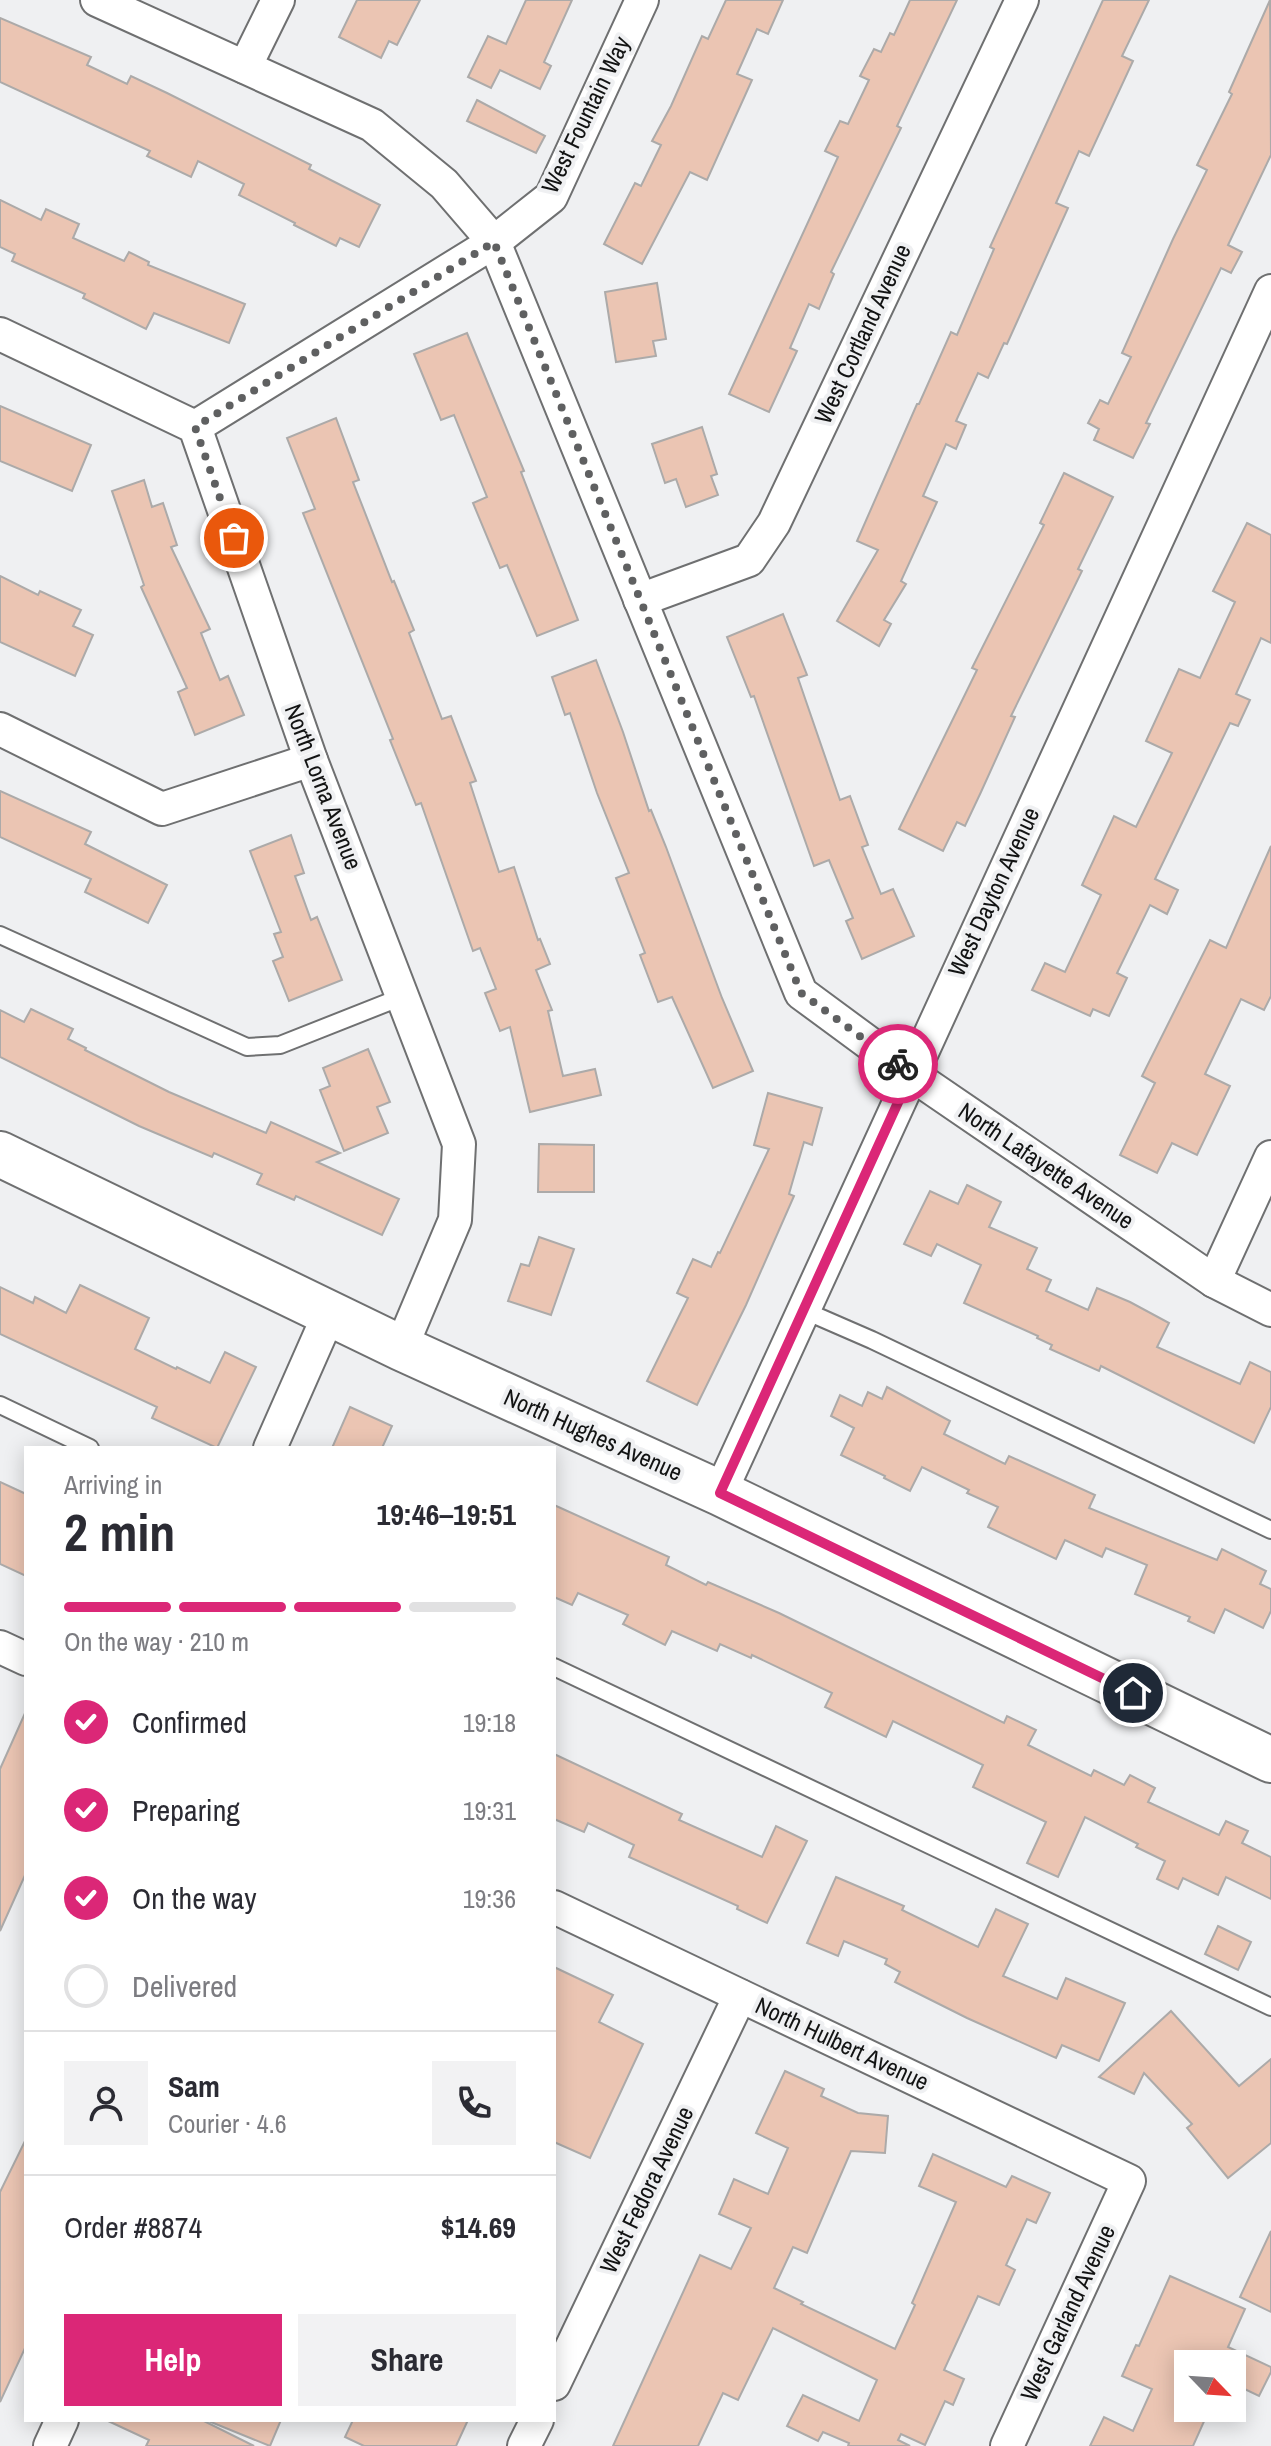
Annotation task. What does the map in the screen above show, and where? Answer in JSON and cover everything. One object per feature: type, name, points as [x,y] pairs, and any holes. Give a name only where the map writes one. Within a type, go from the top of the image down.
[{"type":"street","name":"North Lafayette Avenue","points":[[97,0],[372,125],[444,184],[494,242],[801,993],[911,1074],[1214,1281],[1271,1310]]},
{"type":"street","points":[[245,67],[278,0]]},
{"type":"street","name":"West Fountain Way","points":[[195,427],[494,242],[551,197],[642,0]]},
{"type":"street","name":"West Cortland Avenue","points":[[640,600],[749,560],[774,523],[1022,0]]},
{"type":"street","name":"West Dayton Avenue","points":[[720,1493],[1271,291]]},
{"type":"street","points":[[0,334],[195,427]]},
{"type":"street","name":"North Lorna Avenue","points":[[195,427],[311,760],[459,1144],[455,1220],[401,1348]]},
{"type":"street","points":[[0,729],[162,809],[311,760]]},
{"type":"street","name":"North Hughes Avenue","points":[[0,1154],[401,1348],[720,1493],[1271,1760]]},
{"type":"street","points":[[1214,1281],[1271,1157]]},
{"type":"street","points":[[271,1446],[330,1312]]},
{"type":"street","points":[[0,1647],[24,1658]]},
{"type":"street","name":"North Hulbert Avenue","points":[[556,1908],[1129,2181]]},
{"type":"street","name":"West Fedora Avenue","points":[[556,2380],[740,1996]]},
{"type":"street","name":"West Garland Avenue","points":[[1007,2446],[1129,2181]]},
{"type":"street","points":[[50,2446],[61,2422]]},
{"type":"street","points":[[524,2446],[536,2422]]},
{"type":"lane","points":[[0,935],[247,1047],[280,1045],[404,996]]},
{"type":"lane","points":[[803,1310],[1271,1530]]},
{"type":"lane","points":[[0,1405],[86,1446]]},
{"type":"lane","points":[[556,1668],[1271,2007]]},
{"type":"building","points":[[357,0],[420,0],[397,45],[389,41],[381,58],[339,37]]},
{"type":"building","points":[[526,0],[572,0],[544,62],[551,66],[540,89],[500,70],[491,88],[468,77],[488,36],[506,44]]},
{"type":"building","points":[[726,0],[783,0],[768,34],[757,29],[737,74],[752,80],[707,180],[690,172],[642,264],[604,244],[635,183],[641,186],[661,145],[652,141],[702,36],[708,39]]},
{"type":"building","points":[[910,0],[957,0],[897,126],[901,128],[831,272],[834,274],[819,309],[809,304],[790,348],[797,351],[769,412],[729,394],[838,157],[825,151],[840,121],[848,124],[869,80],[860,76],[874,49],[881,52],[890,33],[894,35]]},
{"type":"building","points":[[1103,0],[1149,0],[1122,56],[1133,61],[1089,156],[1079,151],[1056,203],[1068,208],[1007,344],[1004,343],[988,378],[978,373],[956,421],[966,425],[956,449],[946,444],[923,496],[937,502],[901,581],[906,584],[884,620],[891,624],[879,646],[837,621],[878,550],[857,541],[951,332],[957,335],[994,249],[990,247]]},
{"type":"building","points":[[1270,0],[1271,155],[1228,245],[1242,252],[1231,273],[1221,268],[1146,423],[1150,424],[1133,458],[1094,440],[1099,429],[1088,423],[1100,400],[1108,404],[1131,357],[1122,353],[1207,170],[1197,165],[1232,94],[1229,92]]},
{"type":"building","points":[[0,18],[91,57],[87,65],[127,84],[131,76],[167,93],[311,165],[309,169],[380,205],[359,247],[340,238],[336,246],[294,225],[239,195],[244,184],[198,161],[191,177],[147,156],[150,151],[0,82]]},
{"type":"building","points":[[477,100],[545,136],[536,153],[467,121]]},
{"type":"building","points":[[0,200],[41,220],[46,209],[79,224],[73,238],[124,261],[129,252],[149,262],[148,265],[245,304],[229,343],[154,313],[146,329],[83,298],[85,294],[12,261],[15,254],[0,247]]},
{"type":"building","points":[[657,283],[666,339],[653,341],[656,356],[616,362],[605,292]]},
{"type":"building","points":[[467,333],[524,471],[521,472],[578,620],[537,636],[507,565],[500,568],[473,503],[487,497],[454,415],[441,420],[414,354]]},
{"type":"building","points":[[0,406],[91,445],[72,491],[0,461]]},
{"type":"building","points":[[336,418],[359,480],[353,482],[414,630],[409,633],[442,719],[451,716],[476,781],[470,783],[499,872],[514,867],[538,940],[550,964],[536,970],[552,1010],[548,1011],[563,1076],[595,1069],[601,1095],[530,1112],[510,1027],[500,1031],[485,993],[496,989],[480,948],[473,951],[421,803],[416,805],[303,513],[315,509],[287,438]]},
{"type":"building","points":[[702,427],[717,474],[711,476],[718,495],[686,507],[676,479],[665,483],[652,444]]},
{"type":"building","points":[[1064,473],[1113,497],[1078,569],[1082,571],[1011,716],[1015,717],[965,826],[957,822],[943,851],[899,829],[977,670],[972,668],[1044,525],[1040,523]]},
{"type":"building","points":[[144,480],[152,507],[163,503],[177,545],[171,547],[210,629],[201,633],[220,680],[228,676],[244,715],[195,735],[178,692],[187,688],[141,587],[144,585],[112,491]]},
{"type":"building","points":[[1247,523],[1271,535],[1271,643],[1261,638],[1236,694],[1250,700],[1238,726],[1230,723],[1155,879],[1178,890],[1167,914],[1150,905],[1117,973],[1127,978],[1109,1016],[1093,1009],[1090,1016],[1032,990],[1045,963],[1065,972],[1101,895],[1082,885],[1114,816],[1136,827],[1172,753],[1146,741],[1179,669],[1200,678],[1235,602],[1213,591]]},
{"type":"building","points":[[0,576],[38,595],[40,591],[81,610],[73,626],[93,635],[75,676],[0,642]]},
{"type":"building","points":[[783,614],[807,675],[798,678],[840,800],[850,796],[868,845],[862,847],[881,894],[893,889],[914,936],[862,959],[846,921],[853,918],[829,860],[814,866],[754,696],[751,697],[727,637]]},
{"type":"building","points":[[596,660],[649,811],[666,847],[722,998],[753,1071],[713,1088],[672,997],[658,1002],[640,955],[645,953],[616,878],[629,873],[570,713],[565,715],[552,677]]},
{"type":"building","points":[[0,791],[91,832],[85,844],[167,885],[148,923],[85,892],[91,879],[0,837]]},
{"type":"building","points":[[291,835],[304,873],[295,876],[311,920],[317,917],[342,980],[289,1001],[273,961],[283,957],[274,934],[281,932],[250,851]]},
{"type":"building","points":[[1271,846],[1271,996],[1264,1010],[1241,999],[1205,1074],[1230,1086],[1197,1155],[1172,1143],[1157,1173],[1120,1155],[1155,1083],[1142,1076],[1210,940],[1226,948]]},
{"type":"building","points":[[31,1009],[73,1029],[68,1039],[85,1050],[169,1092],[266,1133],[271,1122],[340,1153],[317,1162],[399,1199],[382,1235],[296,1196],[294,1200],[257,1184],[262,1174],[139,1126],[0,1057],[0,1010],[24,1022]]},
{"type":"building","points":[[368,1049],[390,1102],[377,1107],[388,1133],[344,1151],[320,1090],[330,1086],[323,1068]]},
{"type":"building","points":[[768,1093],[822,1108],[812,1145],[804,1142],[789,1194],[794,1196],[697,1405],[647,1381],[688,1298],[677,1293],[693,1259],[711,1267],[769,1149],[754,1145]]},
{"type":"building","points":[[539,1144],[594,1145],[594,1192],[538,1192]]},
{"type":"building","points":[[967,1185],[1001,1202],[989,1227],[1037,1248],[1027,1269],[1051,1280],[1046,1291],[1088,1310],[1097,1288],[1130,1302],[1169,1323],[1157,1347],[1240,1384],[1250,1362],[1271,1372],[1271,1407],[1254,1443],[1101,1366],[1099,1371],[1050,1349],[1052,1345],[1038,1336],[964,1303],[981,1265],[937,1244],[931,1256],[904,1244],[930,1191],[958,1204]]},
{"type":"building","points":[[539,1237],[574,1249],[551,1315],[508,1301],[521,1264],[529,1266]]},
{"type":"building","points":[[80,1285],[149,1318],[135,1349],[176,1369],[210,1383],[225,1352],[256,1367],[218,1446],[152,1418],[157,1407],[0,1334],[0,1287],[33,1303],[35,1297],[66,1313]]},
{"type":"building","points":[[887,1387],[950,1421],[944,1434],[1005,1464],[1009,1456],[1095,1495],[1089,1508],[1217,1560],[1222,1549],[1266,1571],[1260,1584],[1271,1589],[1271,1611],[1263,1628],[1225,1609],[1214,1633],[1188,1621],[1190,1617],[1135,1594],[1147,1565],[1106,1548],[1102,1557],[1065,1540],[1056,1559],[988,1527],[998,1507],[922,1467],[910,1491],[841,1455],[854,1428],[831,1416],[840,1395],[862,1406],[868,1392],[882,1399]]},
{"type":"building","points":[[350,1407],[392,1426],[383,1446],[333,1446]]},
{"type":"building","points":[[0,1482],[24,1493],[24,1575],[0,1564]]},
{"type":"building","points":[[556,1506],[669,1557],[666,1565],[706,1585],[708,1582],[779,1613],[1004,1723],[1007,1716],[1036,1730],[1028,1745],[1091,1776],[1094,1770],[1124,1785],[1130,1775],[1155,1788],[1148,1802],[1219,1835],[1226,1821],[1248,1831],[1242,1843],[1271,1857],[1271,1899],[1226,1877],[1218,1895],[1183,1878],[1178,1889],[1157,1879],[1165,1861],[1085,1817],[1058,1877],[1027,1863],[1046,1822],[973,1787],[983,1765],[893,1721],[886,1737],[825,1707],[832,1693],[752,1655],[751,1658],[720,1644],[717,1651],[672,1631],[665,1645],[623,1624],[628,1615],[578,1593],[572,1605],[556,1598]]},
{"type":"building","points":[[24,1715],[24,1877],[0,1931],[0,1769]]},
{"type":"building","points":[[556,1755],[682,1814],[679,1820],[762,1857],[776,1826],[807,1841],[767,1923],[737,1909],[738,1906],[629,1857],[634,1845],[588,1823],[584,1832],[556,1820]]},
{"type":"building","points":[[836,1877],[904,1906],[902,1910],[978,1947],[996,1909],[1028,1924],[1003,1976],[1057,1999],[1066,1978],[1125,2003],[1099,2061],[1062,2045],[1056,2058],[967,2018],[895,1982],[900,1972],[885,1964],[887,1959],[844,1941],[838,1956],[807,1943]]},
{"type":"building","points":[[1218,1926],[1251,1942],[1238,1970],[1205,1954]]},
{"type":"building","points":[[556,1968],[613,1995],[599,2022],[643,2044],[590,2158],[556,2143]]},
{"type":"building","points":[[1171,2011],[1239,2086],[1271,2059],[1271,2143],[1228,2178],[1187,2128],[1192,2124],[1144,2073],[1134,2094],[1099,2077]]},
{"type":"building","points":[[785,2071],[824,2089],[821,2096],[858,2113],[888,2116],[885,2153],[851,2151],[807,2253],[793,2247],[774,2288],[895,2349],[956,2202],[919,2186],[933,2154],[1006,2187],[1012,2176],[1050,2193],[1036,2223],[1027,2219],[1006,2265],[1015,2270],[999,2305],[978,2296],[944,2370],[964,2379],[953,2405],[945,2401],[925,2445],[901,2434],[898,2440],[910,2446],[848,2446],[849,2443],[823,2432],[818,2441],[787,2426],[803,2395],[859,2421],[877,2380],[773,2328],[738,2400],[723,2393],[698,2446],[613,2446],[700,2255],[731,2269],[751,2228],[719,2214],[734,2179],[768,2194],[788,2148],[756,2133]]},
{"type":"building","points":[[24,2143],[24,2350],[0,2402],[0,2192]]},
{"type":"building","points":[[1271,2231],[1271,2312],[1240,2297]]},
{"type":"building","points":[[1170,2276],[1245,2309],[1228,2347],[1234,2350],[1174,2350],[1174,2422],[1204,2422],[1193,2446],[1090,2446],[1104,2417],[1133,2431],[1152,2389],[1122,2376],[1136,2345],[1139,2346]]},
{"type":"building","points":[[1246,2355],[1271,2367],[1259,2396],[1246,2390]]},
{"type":"building","points":[[110,2422],[206,2422],[254,2446],[146,2446],[149,2440]]},
{"type":"building","points":[[211,2422],[280,2422],[270,2446]]},
{"type":"building","points":[[352,2422],[467,2422],[456,2446],[364,2446],[345,2437]]},
{"type":"way so far","points":[[234,538],[195,427],[494,242],[801,993],[898,1064]]},
{"type":"route","points":[[898,1064],[911,1074],[720,1493],[1133,1693]]}]
